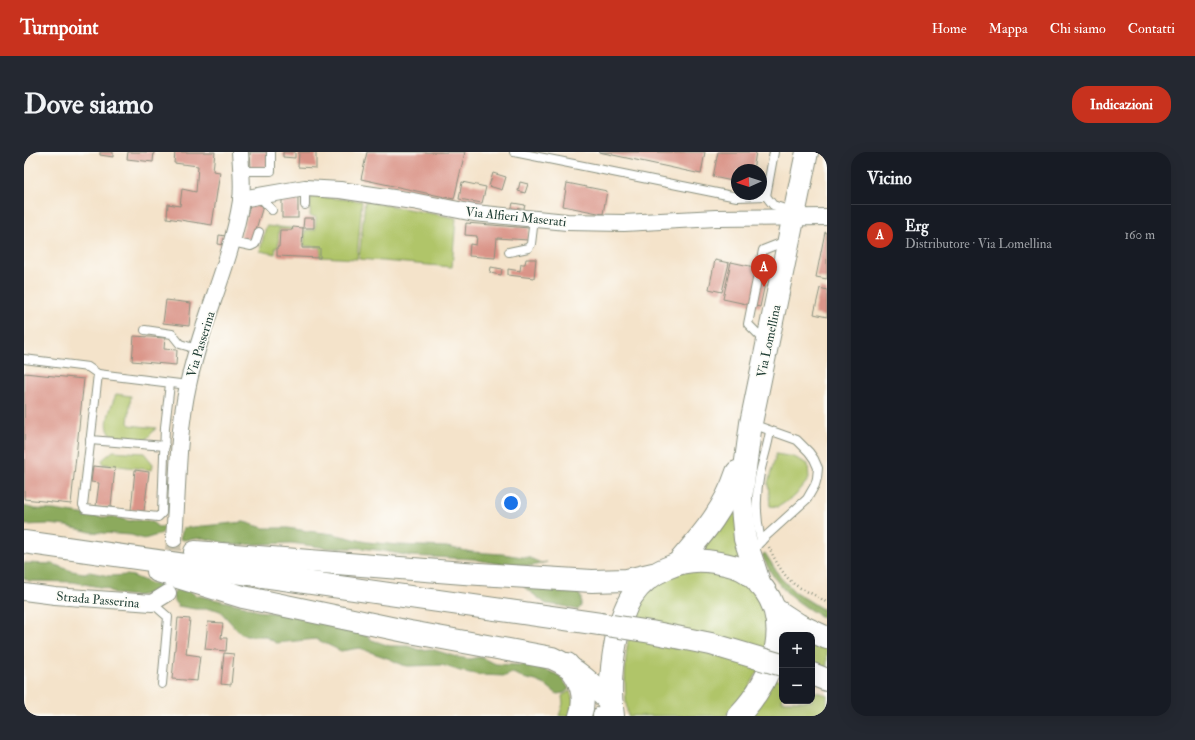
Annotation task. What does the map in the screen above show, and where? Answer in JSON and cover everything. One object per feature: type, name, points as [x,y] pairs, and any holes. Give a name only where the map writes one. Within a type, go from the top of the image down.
[{"type":"main road","name":"Via Lomellina","points":[[757,430],[768,344],[807,152]]},
{"type":"main road","points":[[757,430],[741,498],[745,539],[758,544],[760,585]]},
{"type":"main road","points":[[678,563],[706,531],[717,515],[757,430]]},
{"type":"main road","points":[[24,542],[651,632],[712,644],[779,664]]},
{"type":"main road","points":[[144,559],[156,549],[592,581],[627,580],[654,574],[678,563],[698,560],[722,563],[748,573],[760,585],[776,610],[799,625],[827,638]]},
{"type":"main road","points":[[144,559],[159,572],[243,597],[410,632],[552,658],[567,664],[580,674],[610,711]]},
{"type":"main road","points":[[610,711],[613,657],[621,620],[632,594],[641,584],[654,574]]},
{"type":"main road","points":[[738,716],[764,683],[772,666],[778,637],[776,610]]},
{"type":"main road","points":[[567,664],[577,678],[582,694],[582,711],[580,716]]},
{"type":"street","name":"Via Passerina","points":[[174,539],[180,439],[188,385],[197,349],[232,242],[241,198],[240,152]]},
{"type":"street","name":"Via Alfieri Maserati","points":[[241,198],[305,188],[340,190],[413,200],[474,213],[567,222],[624,223],[794,215],[827,217]]},
{"type":"street","name":"Strada Passerina","points":[[24,592],[152,603],[168,593]]},
{"type":"lane","points":[[514,152],[731,196]]},
{"type":"lane","points":[[767,190],[774,152]]},
{"type":"lane","points":[[241,171],[271,171],[271,153]]},
{"type":"lane","points":[[305,188],[305,205]]},
{"type":"lane","points":[[259,196],[272,210]]},
{"type":"lane","points":[[767,197],[773,205],[794,215]]},
{"type":"lane","points":[[509,252],[528,248],[531,244],[534,219]]},
{"type":"lane","points":[[232,242],[251,246],[255,244],[259,232]]},
{"type":"lane","points":[[145,330],[172,334],[180,344],[197,349]]},
{"type":"lane","points":[[24,359],[88,367],[98,374],[188,385]]},
{"type":"lane","points":[[98,374],[83,505],[85,509],[158,517],[162,513],[165,427],[170,384]]},
{"type":"lane","points":[[757,430],[797,440],[814,459],[818,468],[815,485],[807,499],[758,544]]},
{"type":"lane","points":[[90,440],[164,446]]},
{"type":"lane","points":[[152,603],[168,617],[162,684]]},
{"type":"path","points":[[758,544],[795,584],[827,603]]},
{"type":"green space","points":[[311,196],[362,201],[357,259],[321,257],[321,247],[304,246],[305,230],[315,230],[316,217],[310,216]]},
{"type":"green space","points":[[365,201],[456,218],[452,267],[359,259]]},
{"type":"green space","points":[[266,226],[292,228],[292,230],[279,229],[278,247],[276,247],[275,254],[260,251]]},
{"type":"green space","points":[[116,394],[131,396],[128,423],[130,425],[156,428],[145,441],[120,439],[111,435],[107,425]]},
{"type":"green space","points":[[113,451],[144,453],[153,464],[152,470],[103,464],[102,460]]},
{"type":"green space","points":[[776,454],[794,457],[808,464],[809,479],[795,496],[778,507],[770,506],[768,483]]},
{"type":"green space","points":[[736,495],[747,564],[696,553]]},
{"type":"green space","points":[[24,506],[35,509],[54,510],[101,517],[114,517],[130,521],[135,520],[152,522],[158,527],[166,526],[166,529],[161,534],[144,539],[131,535],[90,532],[66,526],[49,524],[24,525]]},
{"type":"green space","points":[[244,522],[264,528],[288,528],[333,534],[367,542],[447,547],[472,552],[530,558],[541,563],[547,562],[532,566],[493,563],[473,559],[410,556],[362,548],[328,548],[291,543],[233,545],[203,538],[180,539],[183,528]]},
{"type":"green space","points":[[765,553],[780,577],[795,592],[827,612],[827,620],[788,594],[768,567],[762,555]]},
{"type":"green space","points":[[24,563],[53,564],[72,571],[84,573],[90,572],[109,576],[133,576],[161,586],[160,592],[136,596],[117,594],[105,588],[73,582],[29,581],[24,578]]},
{"type":"green space","points":[[716,570],[743,581],[752,590],[767,613],[771,649],[740,703],[725,716],[628,716],[625,688],[626,652],[633,618],[639,604],[648,592],[676,573]]},
{"type":"green space","points":[[178,586],[195,595],[245,606],[257,611],[283,614],[343,627],[390,646],[408,646],[420,650],[431,649],[469,659],[480,657],[496,664],[535,665],[558,675],[569,689],[564,693],[557,694],[547,686],[512,673],[505,676],[480,675],[460,671],[442,665],[402,665],[359,648],[341,651],[316,639],[276,643],[265,636],[246,636],[240,633],[220,611],[214,609],[195,609],[178,606],[174,601],[173,595]]},
{"type":"green space","points":[[524,587],[576,590],[581,597],[581,606],[578,610],[546,604]]},
{"type":"green space","points":[[815,637],[827,643],[827,672],[815,667]]},
{"type":"green space","points":[[774,679],[779,680],[779,704],[815,704],[815,692],[827,695],[827,716],[747,716]]},
{"type":"green space","points":[[570,691],[573,700],[572,716],[559,716],[563,704],[562,696]]},
{"type":"building","points":[[100,152],[113,152],[113,157],[100,155]]},
{"type":"building","points":[[128,152],[154,152],[153,162],[127,159]]},
{"type":"building","points":[[175,152],[215,152],[213,171],[220,172],[212,225],[167,218],[168,204],[180,206],[182,189],[196,192],[198,166],[174,163]]},
{"type":"building","points":[[250,152],[267,152],[268,167],[251,168]]},
{"type":"building","points":[[283,152],[295,152],[295,158],[283,157]]},
{"type":"building","points":[[299,152],[316,152],[316,168],[298,167]]},
{"type":"building","points":[[367,152],[465,152],[454,199],[361,179]]},
{"type":"building","points":[[599,152],[705,152],[701,174]]},
{"type":"building","points":[[718,152],[756,152],[754,164],[731,164],[731,181],[713,177]]},
{"type":"building","points":[[493,173],[506,177],[502,190],[489,186]]},
{"type":"building","points":[[462,182],[486,187],[482,203],[459,199]]},
{"type":"building","points":[[520,182],[528,184],[525,193],[518,191]]},
{"type":"building","points":[[567,183],[607,191],[603,214],[563,206]]},
{"type":"building","points":[[282,197],[298,197],[298,218],[282,218]]},
{"type":"building","points":[[251,202],[263,206],[252,243],[240,239]]},
{"type":"building","points":[[513,203],[525,205],[523,213],[511,211]]},
{"type":"building","points":[[304,218],[314,218],[314,228],[303,228]]},
{"type":"building","points":[[466,223],[529,228],[528,240],[497,238],[495,258],[469,256],[470,244],[476,245],[477,236],[465,235]]},
{"type":"building","points":[[293,227],[303,228],[302,248],[320,248],[320,258],[277,256],[280,230],[292,230]]},
{"type":"building","points":[[825,232],[827,233],[827,279],[816,277]]},
{"type":"building","points":[[219,235],[226,236],[225,245],[218,244]]},
{"type":"building","points":[[526,259],[536,259],[534,278],[508,275],[508,269],[520,271],[521,264],[525,264]]},
{"type":"building","points":[[715,260],[729,263],[722,292],[709,289]]},
{"type":"building","points":[[731,262],[768,270],[760,307],[723,299]]},
{"type":"building","points":[[491,267],[502,269],[501,275],[490,273]]},
{"type":"building","points":[[820,288],[827,290],[827,317],[814,314]]},
{"type":"building","points":[[166,300],[191,303],[189,326],[163,323]]},
{"type":"building","points":[[134,336],[165,338],[164,349],[177,350],[176,365],[132,361]]},
{"type":"building","points":[[24,373],[84,379],[71,504],[24,499]]},
{"type":"building","points":[[93,466],[115,468],[111,507],[96,506],[99,483],[91,482]]},
{"type":"building","points":[[135,470],[149,472],[144,511],[131,510]]},
{"type":"building","points":[[178,618],[190,619],[186,654],[200,656],[197,681],[172,679]]},
{"type":"building","points":[[208,622],[223,623],[221,638],[227,638],[226,651],[205,649]]},
{"type":"building","points":[[224,653],[234,654],[231,685],[221,684]]},
{"type":"tunnel","points":[[171,574],[174,539]]},
{"type":"place","name":"Erg","points":[[764,287]]}]
